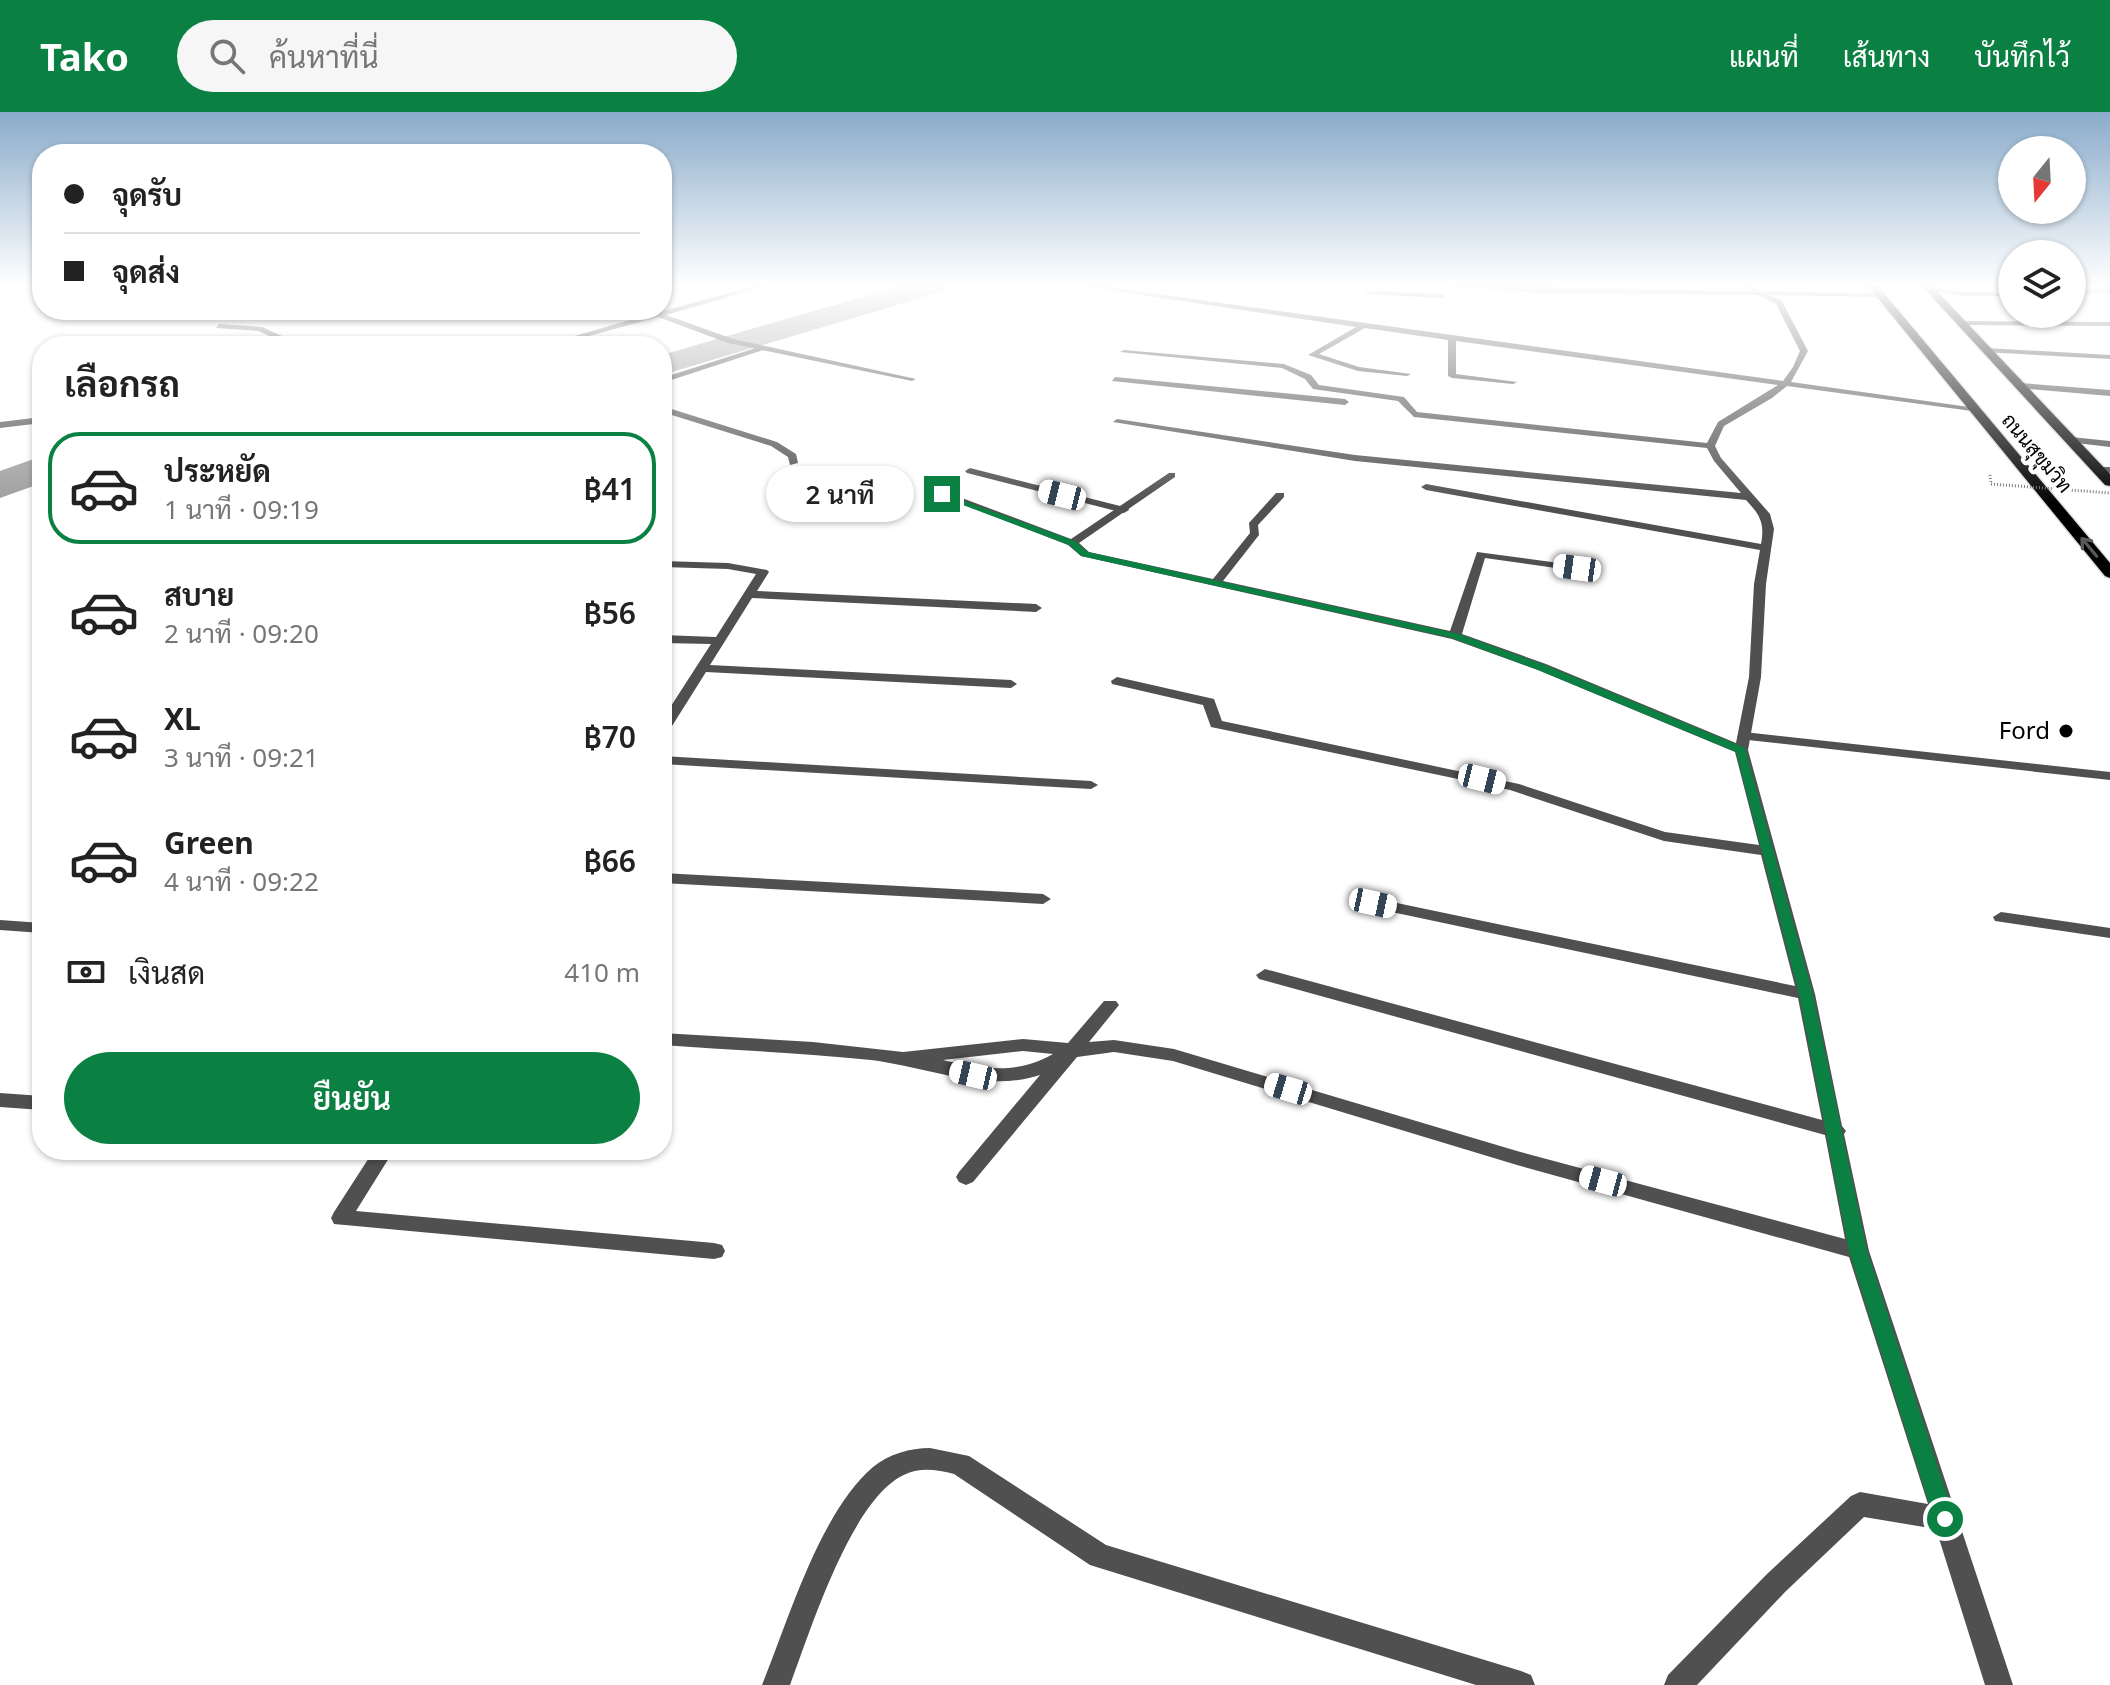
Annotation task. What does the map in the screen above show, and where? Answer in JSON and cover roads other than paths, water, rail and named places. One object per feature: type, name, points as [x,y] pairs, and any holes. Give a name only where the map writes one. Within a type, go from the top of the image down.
[{"type":"highway","name":"ถนนสุขุมวิท","points":[[1932,358],[2110,573]]},
{"type":"highway","name":"ถนนสุขุมวิท","points":[[1994,358],[2071,440],[2104,469],[2110,482]]},
{"type":"street","points":[[672,378],[733,358]]},
{"type":"street","points":[[814,358],[912,379]]},
{"type":"street","points":[[1197,358],[1284,366],[1308,377],[1316,387],[1401,399],[1414,414],[1710,446]]},
{"type":"street","points":[[1319,358],[1358,369],[1407,374]]},
{"type":"street","points":[[1452,358],[1452,376],[1513,382]]},
{"type":"street","points":[[1598,358],[1972,408]]},
{"type":"street","points":[[1710,446],[1719,426],[1759,405],[1784,383],[1801,358]]},
{"type":"street","points":[[1115,379],[1406,408]]},
{"type":"street","points":[[2020,386],[2110,393]]},
{"type":"street","points":[[672,412],[774,444],[793,456],[793,463]]},
{"type":"street","points":[[0,425],[32,421]]},
{"type":"street","points":[[1117,422],[1355,458],[1751,497]]},
{"type":"street","points":[[2071,440],[2110,444]]},
{"type":"street","points":[[1710,446],[1717,459],[1766,516],[1767,548],[1760,584],[1755,677],[1743,743],[1767,851],[1806,994],[1858,1251],[1999,1685]]},
{"type":"street","points":[[970,471],[1124,510]]},
{"type":"street","points":[[1072,543],[1172,475]]},
{"type":"street","points":[[1426,487],[1767,548]]},
{"type":"street","points":[[942,494],[1072,543],[1085,554],[1455,636],[1743,743],[2110,776]]},
{"type":"street","points":[[1216,582],[1255,533],[1253,525],[1280,495]]},
{"type":"street","points":[[1455,636],[1481,554],[1577,568]]},
{"type":"street","points":[[672,564],[728,566],[763,572],[672,714]]},
{"type":"street","points":[[749,594],[1036,608]]},
{"type":"street","points":[[672,639],[719,641]]},
{"type":"street","points":[[702,668],[1011,684]]},
{"type":"street","points":[[1117,681],[1209,702],[1216,724],[1306,740],[1482,779],[1532,792],[1605,819],[1665,836],[1767,851]]},
{"type":"street","points":[[672,761],[1091,785]]},
{"type":"street","points":[[672,879],[1043,899]]},
{"type":"street","points":[[1373,903],[1806,994]]},
{"type":"street","points":[[2001,917],[2110,933]]},
{"type":"street","points":[[0,925],[32,927]]},
{"type":"street","points":[[1265,975],[1836,1131]]},
{"type":"street","points":[[966,1177],[1110,1005]]},
{"type":"street","points":[[672,1040],[903,1058],[973,1075],[993,1076],[1042,1068],[1074,1050]]},
{"type":"street","points":[[903,1058],[1000,1045],[1074,1050],[1114,1046],[1174,1055],[1517,1158],[1858,1251]]},
{"type":"street","points":[[0,1100],[32,1102]]},
{"type":"street","points":[[378,1160],[341,1218],[714,1251]]},
{"type":"street","points":[[776,1685],[830,1552],[859,1501],[883,1473],[911,1460],[938,1457],[960,1464],[1099,1556],[1521,1685]]},
{"type":"street","points":[[1678,1685],[1776,1583],[1860,1504],[1945,1519]]},
{"type":"waterway","points":[[672,362],[684,358]]},
{"type":"waterway","points":[[0,486],[32,472]]},
{"type":"place","name":"Ford","points":[[2066,731]]}]
